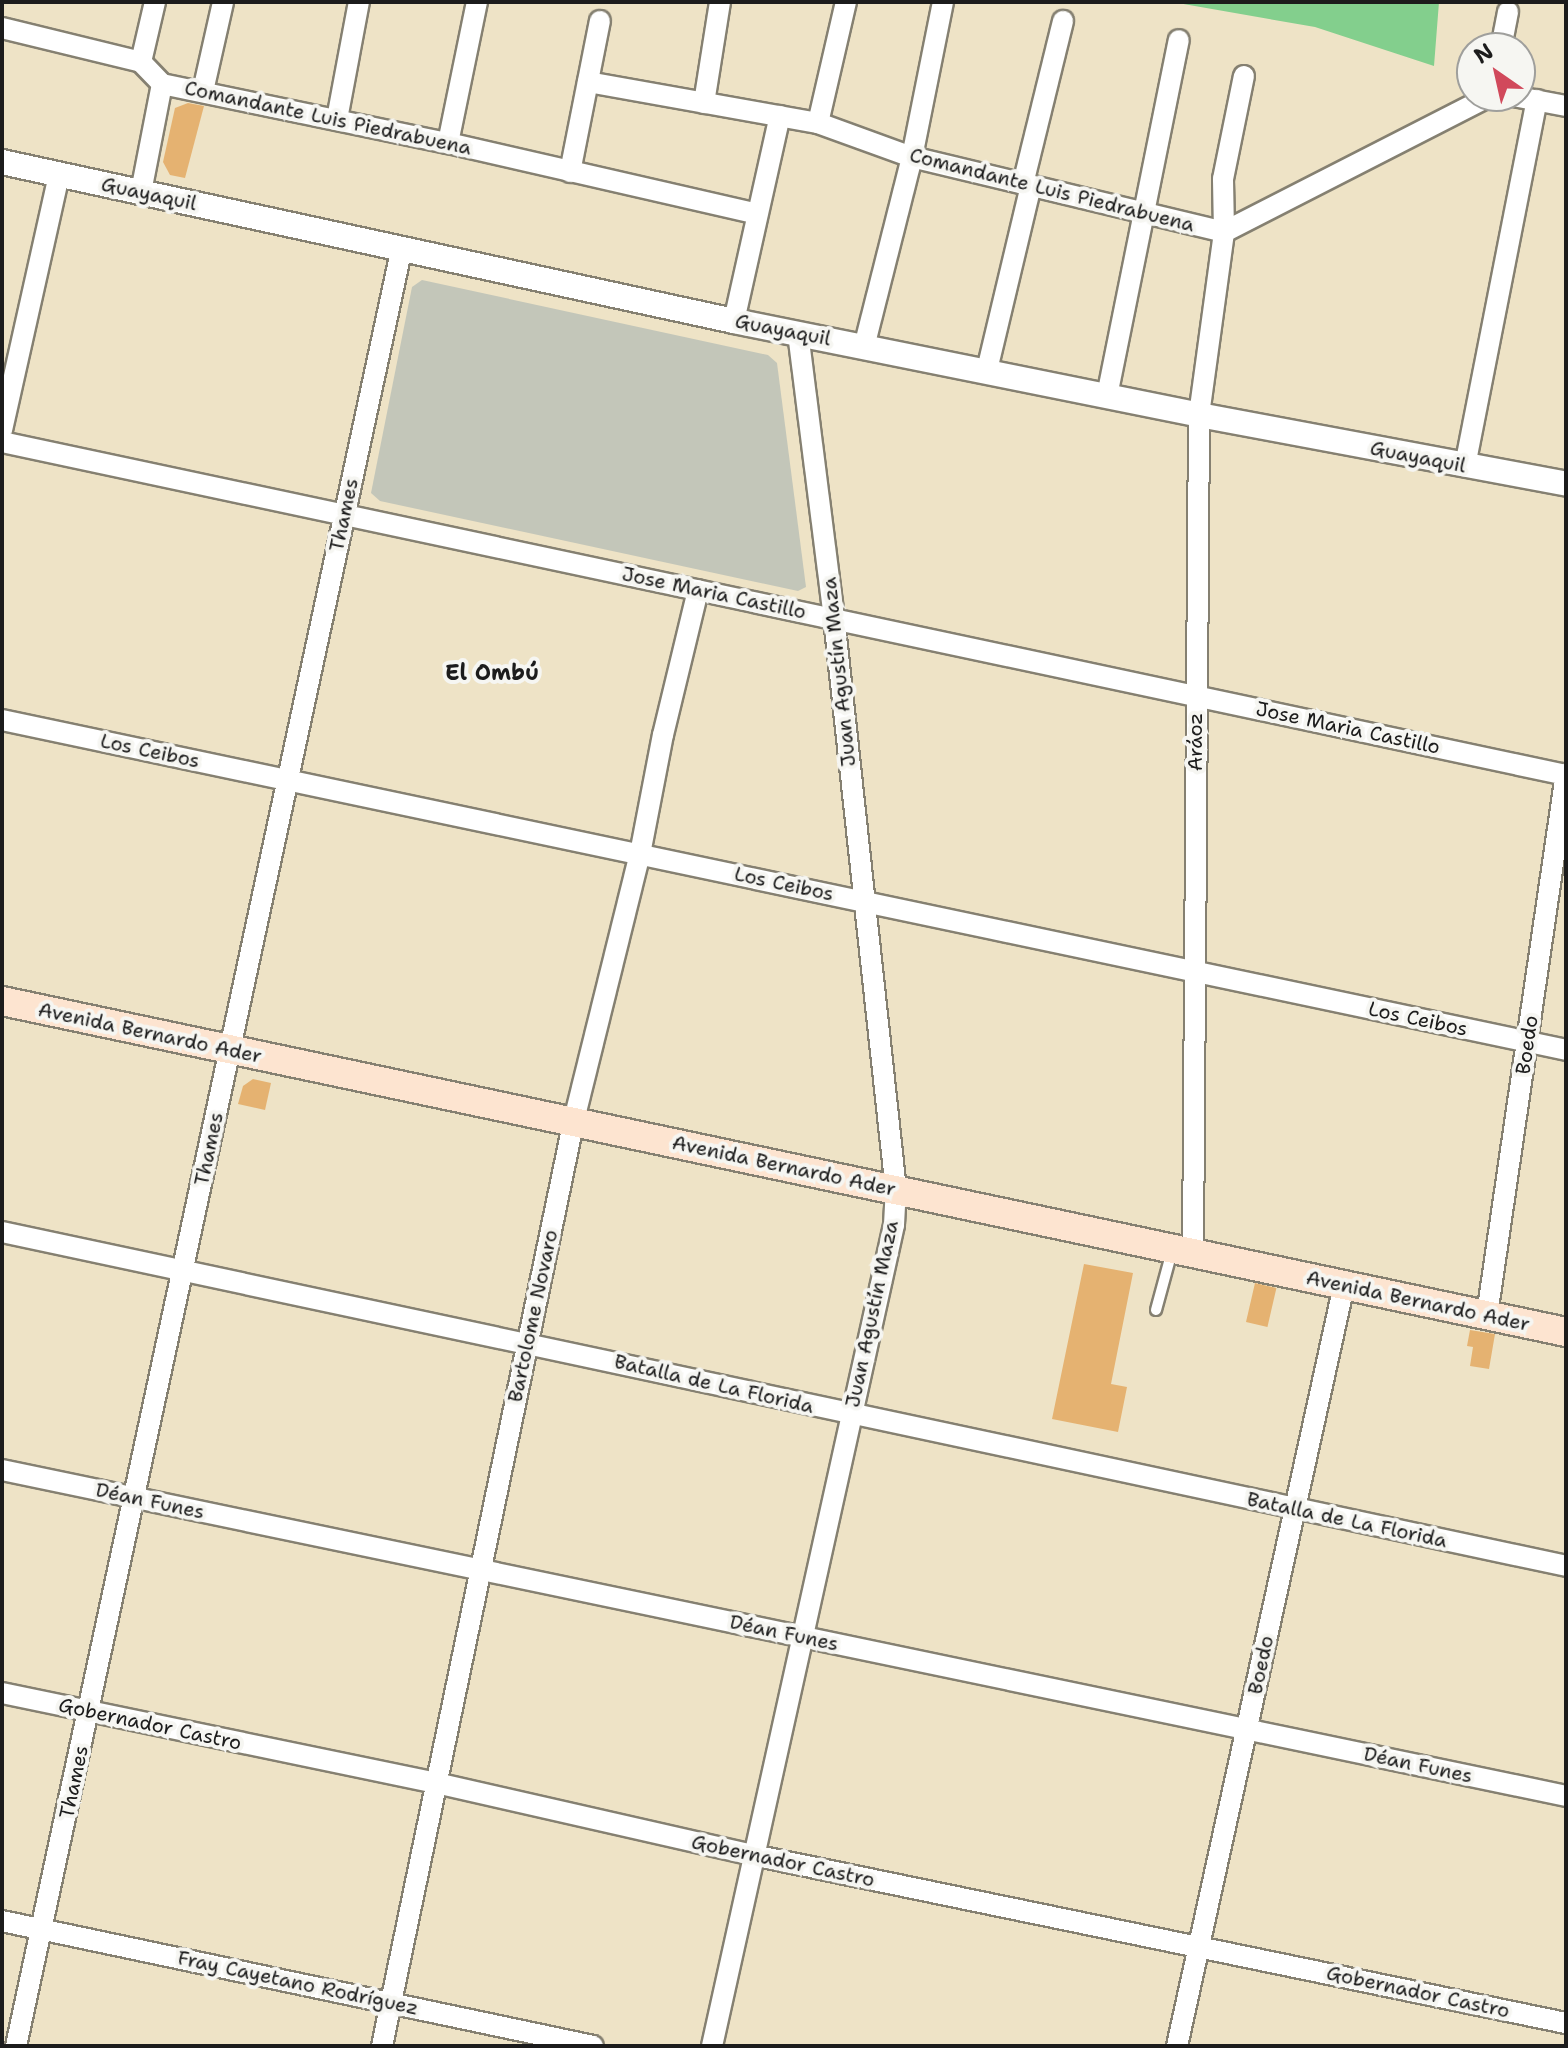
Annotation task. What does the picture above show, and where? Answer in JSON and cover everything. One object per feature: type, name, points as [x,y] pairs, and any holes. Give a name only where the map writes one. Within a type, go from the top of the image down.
[{"type":"main road","name":"Avenida Bernardo Ader","points":[[2,1001],[1566,1332]]},
{"type":"street","points":[[2,28],[141,62],[155,2]]},
{"type":"street","points":[[203,91],[223,2]]},
{"type":"street","points":[[337,119],[359,2]]},
{"type":"street","points":[[448,143],[477,2]]},
{"type":"street","points":[[704,103],[720,2]]},
{"type":"street","points":[[818,123],[846,2]]},
{"type":"street","points":[[864,347],[912,157],[943,2]]},
{"type":"street","points":[[1504,32],[1508,12]]},
{"type":"street","points":[[570,172],[600,21]]},
{"type":"street","points":[[987,370],[1063,21]]},
{"type":"street","points":[[1107,396],[1179,40]]},
{"type":"street","name":"Comandante Luis Piedrabuena","points":[[141,62],[162,84],[448,143],[757,214]]},
{"type":"street","name":"Aráoz","points":[[1183,1251],[1194,971],[1199,415],[1224,232],[1223,179],[1244,76]]},
{"type":"street","name":"Comandante Luis Piedrabuena","points":[[588,82],[818,123],[912,157],[1224,232]]},
{"type":"street","points":[[141,192],[162,84]]},
{"type":"street","points":[[1465,466],[1537,100],[1566,106]]},
{"type":"street","points":[[1224,232],[1459,112]]},
{"type":"street","points":[[734,321],[780,116]]},
{"type":"street","name":"Guayaquil","points":[[2,162],[734,321],[1199,415],[1566,484]]},
{"type":"street","points":[[2,430],[59,175]]},
{"type":"street","name":"Thames","points":[[16,2046],[401,251]]},
{"type":"street","name":"Juan Agustín Maza","points":[[712,2046],[800,1636],[894,1225],[896,1190],[834,618],[798,333]]},
{"type":"street","name":"Jose Maria Castillo","points":[[2,442],[1566,775]]},
{"type":"street","name":"Bartolome Novaro","points":[[382,2046],[574,1120],[640,854],[663,735],[698,590]]},
{"type":"street","name":"Los Ceibos","points":[[2,720],[1566,1050]]},
{"type":"street","name":"Boedo","points":[[1487,1315],[1566,775]]},
{"type":"street","name":"Batalla de La Florida","points":[[2,1232],[1566,1566]]},
{"type":"street","name":"Boedo","points":[[1177,2046],[1344,1285]]},
{"type":"street","name":"Déan Funes","points":[[2,1470],[1566,1796]]},
{"type":"street","name":"Gobernador Castro","points":[[2,1693],[436,1783],[753,1855],[1566,2023]]},
{"type":"street","name":"Fray Cayetano Rodríguez","points":[[2,1921],[593,2046]]},
{"type":"lane","points":[[1156,1310],[1183,1251]]},
{"type":"shaded area","points":[[422,280],[768,355],[777,363],[806,587],[798,591],[380,501],[371,493],[412,287]]},
{"type":"green space","points":[[1172,2],[1439,2],[1434,66],[1315,27]]},
{"type":"building","points":[[188,103],[204,106],[185,178],[170,175],[163,162],[175,108]]},
{"type":"building","points":[[253,1079],[271,1083],[265,1110],[238,1104],[243,1086]]},
{"type":"building","points":[[1084,1264],[1133,1273],[1111,1384],[1127,1387],[1118,1432],[1052,1419]]},
{"type":"building","points":[[1255,1283],[1276,1288],[1267,1327],[1246,1322]]},
{"type":"building","points":[[1470,1330],[1495,1334],[1489,1369],[1470,1366],[1473,1347],[1467,1346]]},
{"type":"district","name":"El Ombú","points":[[492,673]]}]
